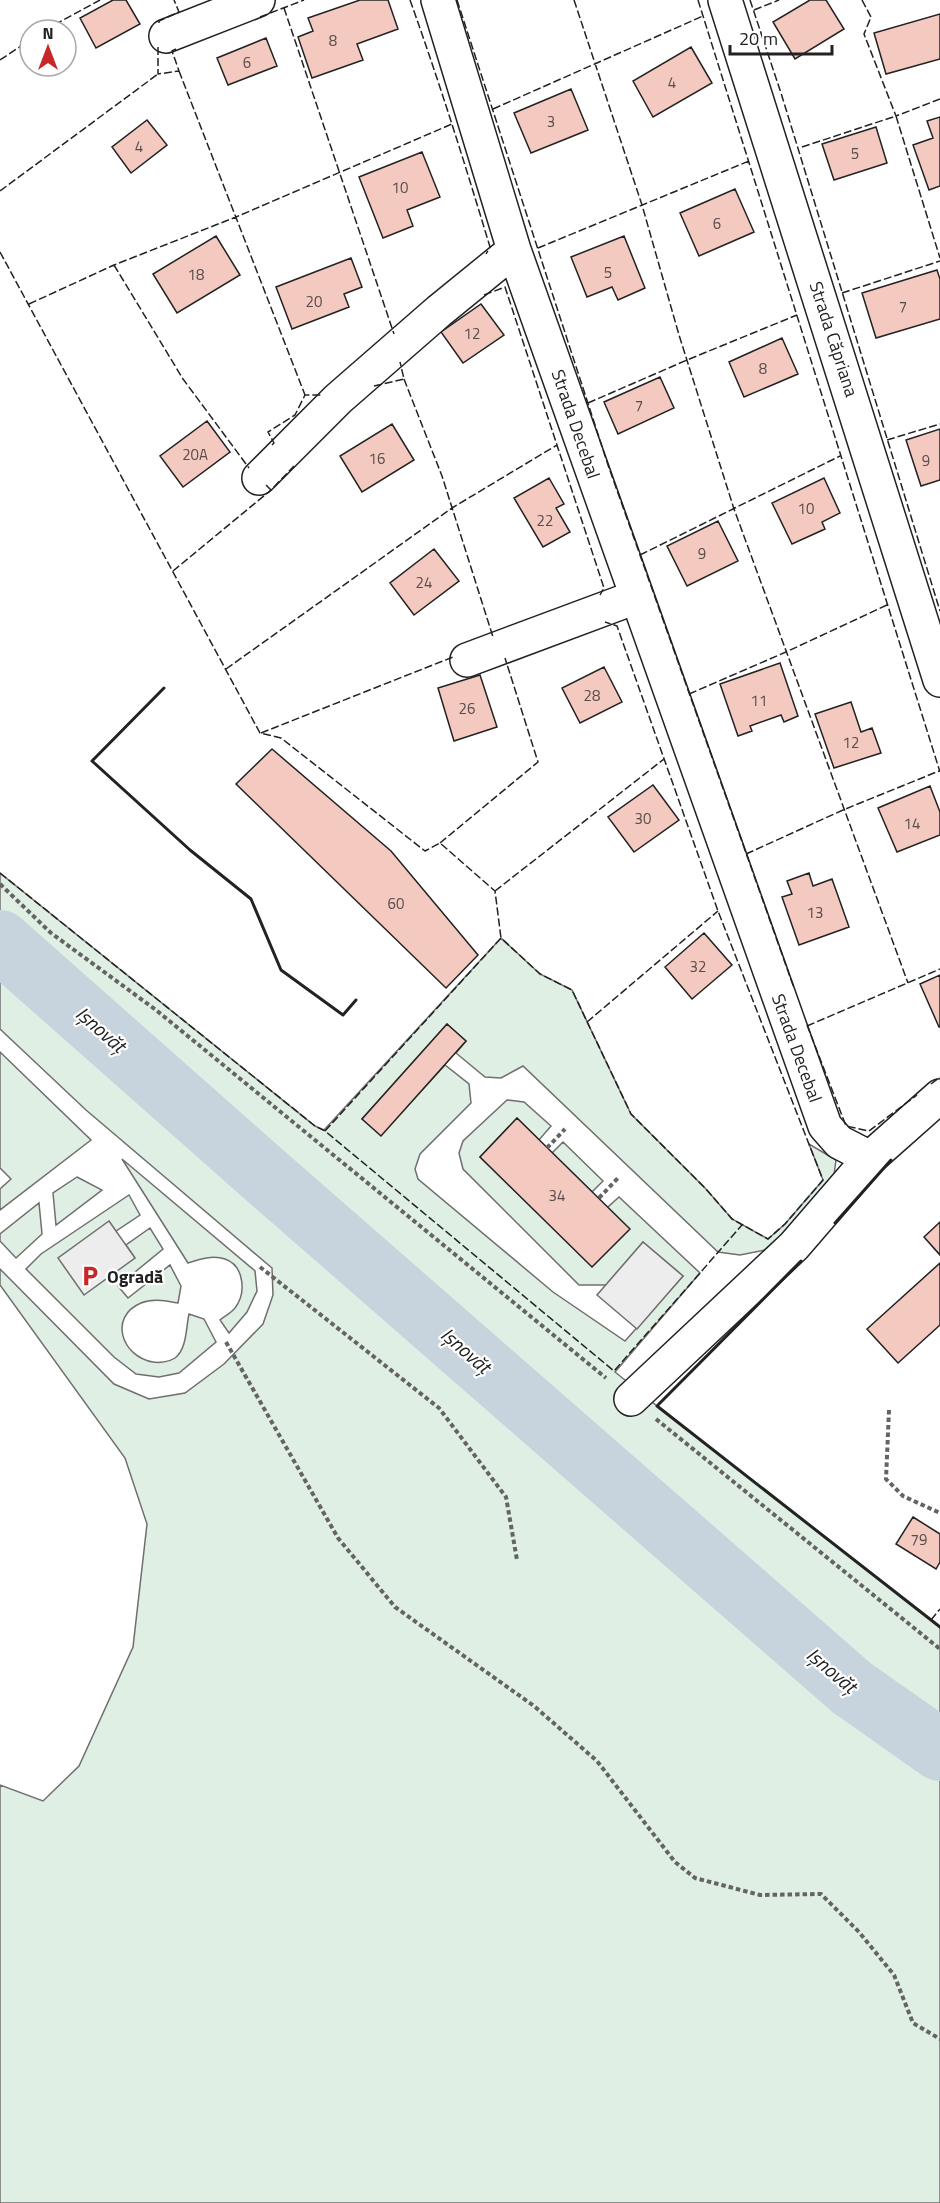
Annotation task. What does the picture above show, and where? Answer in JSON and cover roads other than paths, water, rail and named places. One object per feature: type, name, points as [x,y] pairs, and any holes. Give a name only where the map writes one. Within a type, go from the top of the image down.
[{"type":"street","points":[[166,36],[258,0]]},
{"type":"street","name":"Strada Decebal","points":[[438,0],[514,250],[825,1126],[839,1142],[870,1158]]},
{"type":"street","name":"Strada Căpriana","points":[[725,0],[940,680]]},
{"type":"street","points":[[259,478],[338,399],[439,311],[514,250]]},
{"type":"street","points":[[467,660],[636,597]]},
{"type":"street","points":[[631,1399],[794,1246],[870,1158],[940,1096]]},
{"type":"waterway","name":"Ișnovăț","points":[[0,941],[852,1688],[940,1750]]},
{"type":"place","name":"Ogradă","points":[[90,1276]]}]
